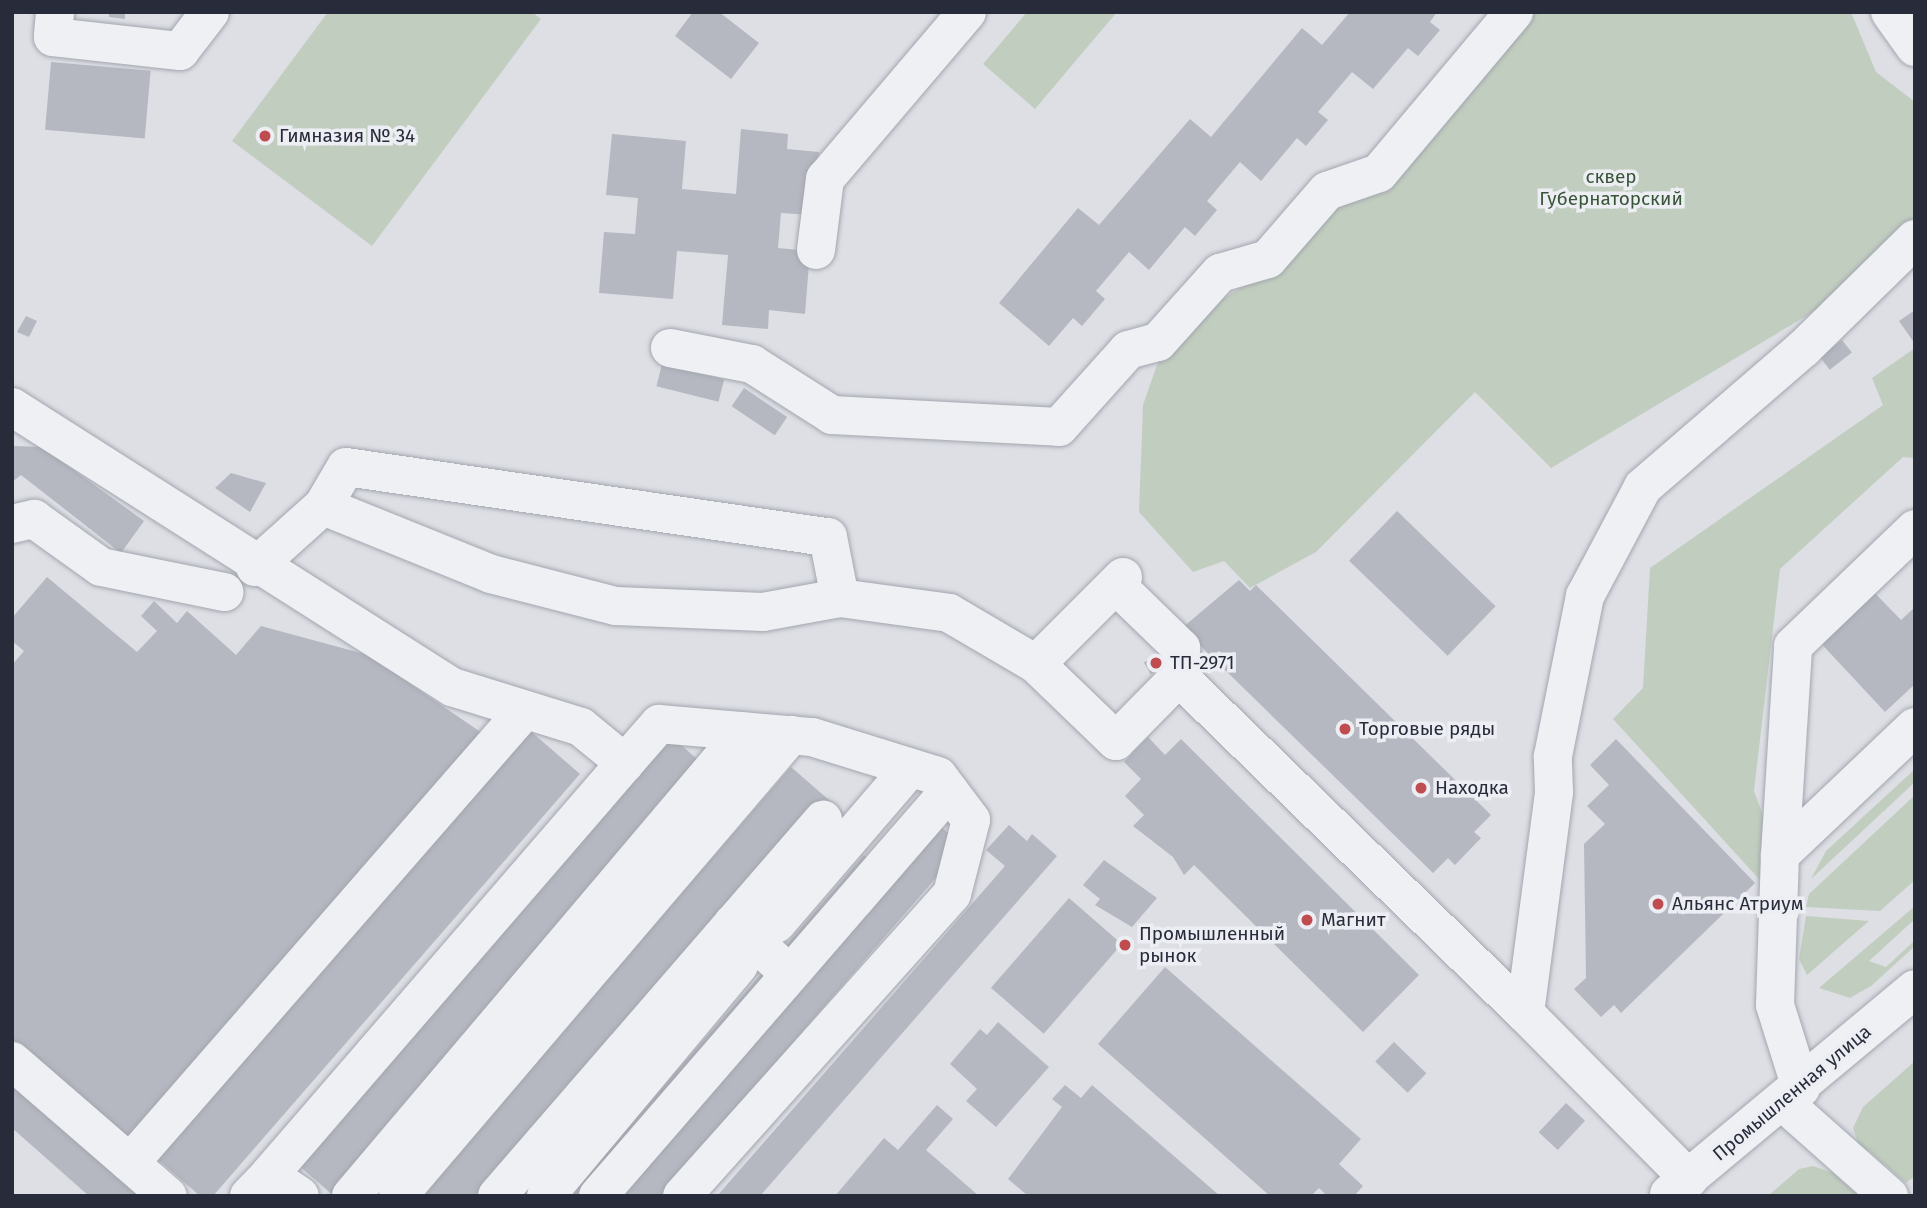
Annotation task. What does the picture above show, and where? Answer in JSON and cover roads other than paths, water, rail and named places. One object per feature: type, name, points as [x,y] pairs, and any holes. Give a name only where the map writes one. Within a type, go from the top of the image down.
[{"type":"street","points":[[55,12],[53,37],[180,51],[209,12]]},
{"type":"street","points":[[816,250],[825,179],[967,12]]},
{"type":"street","points":[[670,348],[752,364],[832,415],[1059,427],[1128,350],[1158,342],[1220,273],[1268,259],[1327,191],[1379,173],[1514,12]]},
{"type":"street","points":[[1890,12],[1915,47]]},
{"type":"street","points":[[1525,1013],[1554,793],[1553,755],[1585,596],[1643,487],[1803,349],[1915,239]]},
{"type":"street","points":[[12,407],[256,567],[452,687],[523,712],[581,727],[625,763]]},
{"type":"street","points":[[256,567],[323,506],[345,467],[828,537],[839,598]]},
{"type":"street","points":[[323,506],[491,574],[616,606],[762,612],[839,598],[949,613],[1036,664],[1115,741],[1179,677],[1181,648],[1119,581],[1036,664]]},
{"type":"street","points":[[12,524],[34,519],[101,567],[224,592]]},
{"type":"street","points":[[1889,1196],[1792,1095],[1775,1004],[1780,855],[1793,646],[1915,529]]},
{"type":"street","points":[[1179,677],[1525,1013],[1678,1187]]},
{"type":"street","points":[[130,1163],[523,712]]},
{"type":"street","points":[[300,1196],[259,1185],[659,724],[792,735],[938,776],[971,820],[952,894],[682,1196]]},
{"type":"street","points":[[1780,855],[1915,727]]},
{"type":"street","points":[[351,1196],[745,731]]},
{"type":"street","points":[[398,1196],[792,735]]},
{"type":"street","points":[[776,924],[910,768]]},
{"type":"street","points":[[597,1196],[949,791]]},
{"type":"street","points":[[497,1196],[823,820]]},
{"type":"street","points":[[733,923],[790,974]]},
{"type":"street","points":[[546,1196],[739,965]]},
{"type":"street","name":"Промышленная улица","points":[[1678,1187],[1792,1095],[1915,989]]},
{"type":"street","points":[[12,1061],[168,1196]]},
{"type":"place","name":"Гимназия № 34","points":[[265,136]]},
{"type":"place","name":"ТП-2971","points":[[1156,663]]},
{"type":"place","name":"Торговые ряды","points":[[1345,729]]},
{"type":"place","name":"Находка","points":[[1421,788]]},
{"type":"place","name":"Альянс Атриум","points":[[1658,904]]},
{"type":"place","name":"Магнит","points":[[1307,920]]},
{"type":"place","name":"Промышленный рынок","points":[[1125,945]]},
{"type":"park label","name":"сквер Губернаторский","points":[[1611,188]]}]
